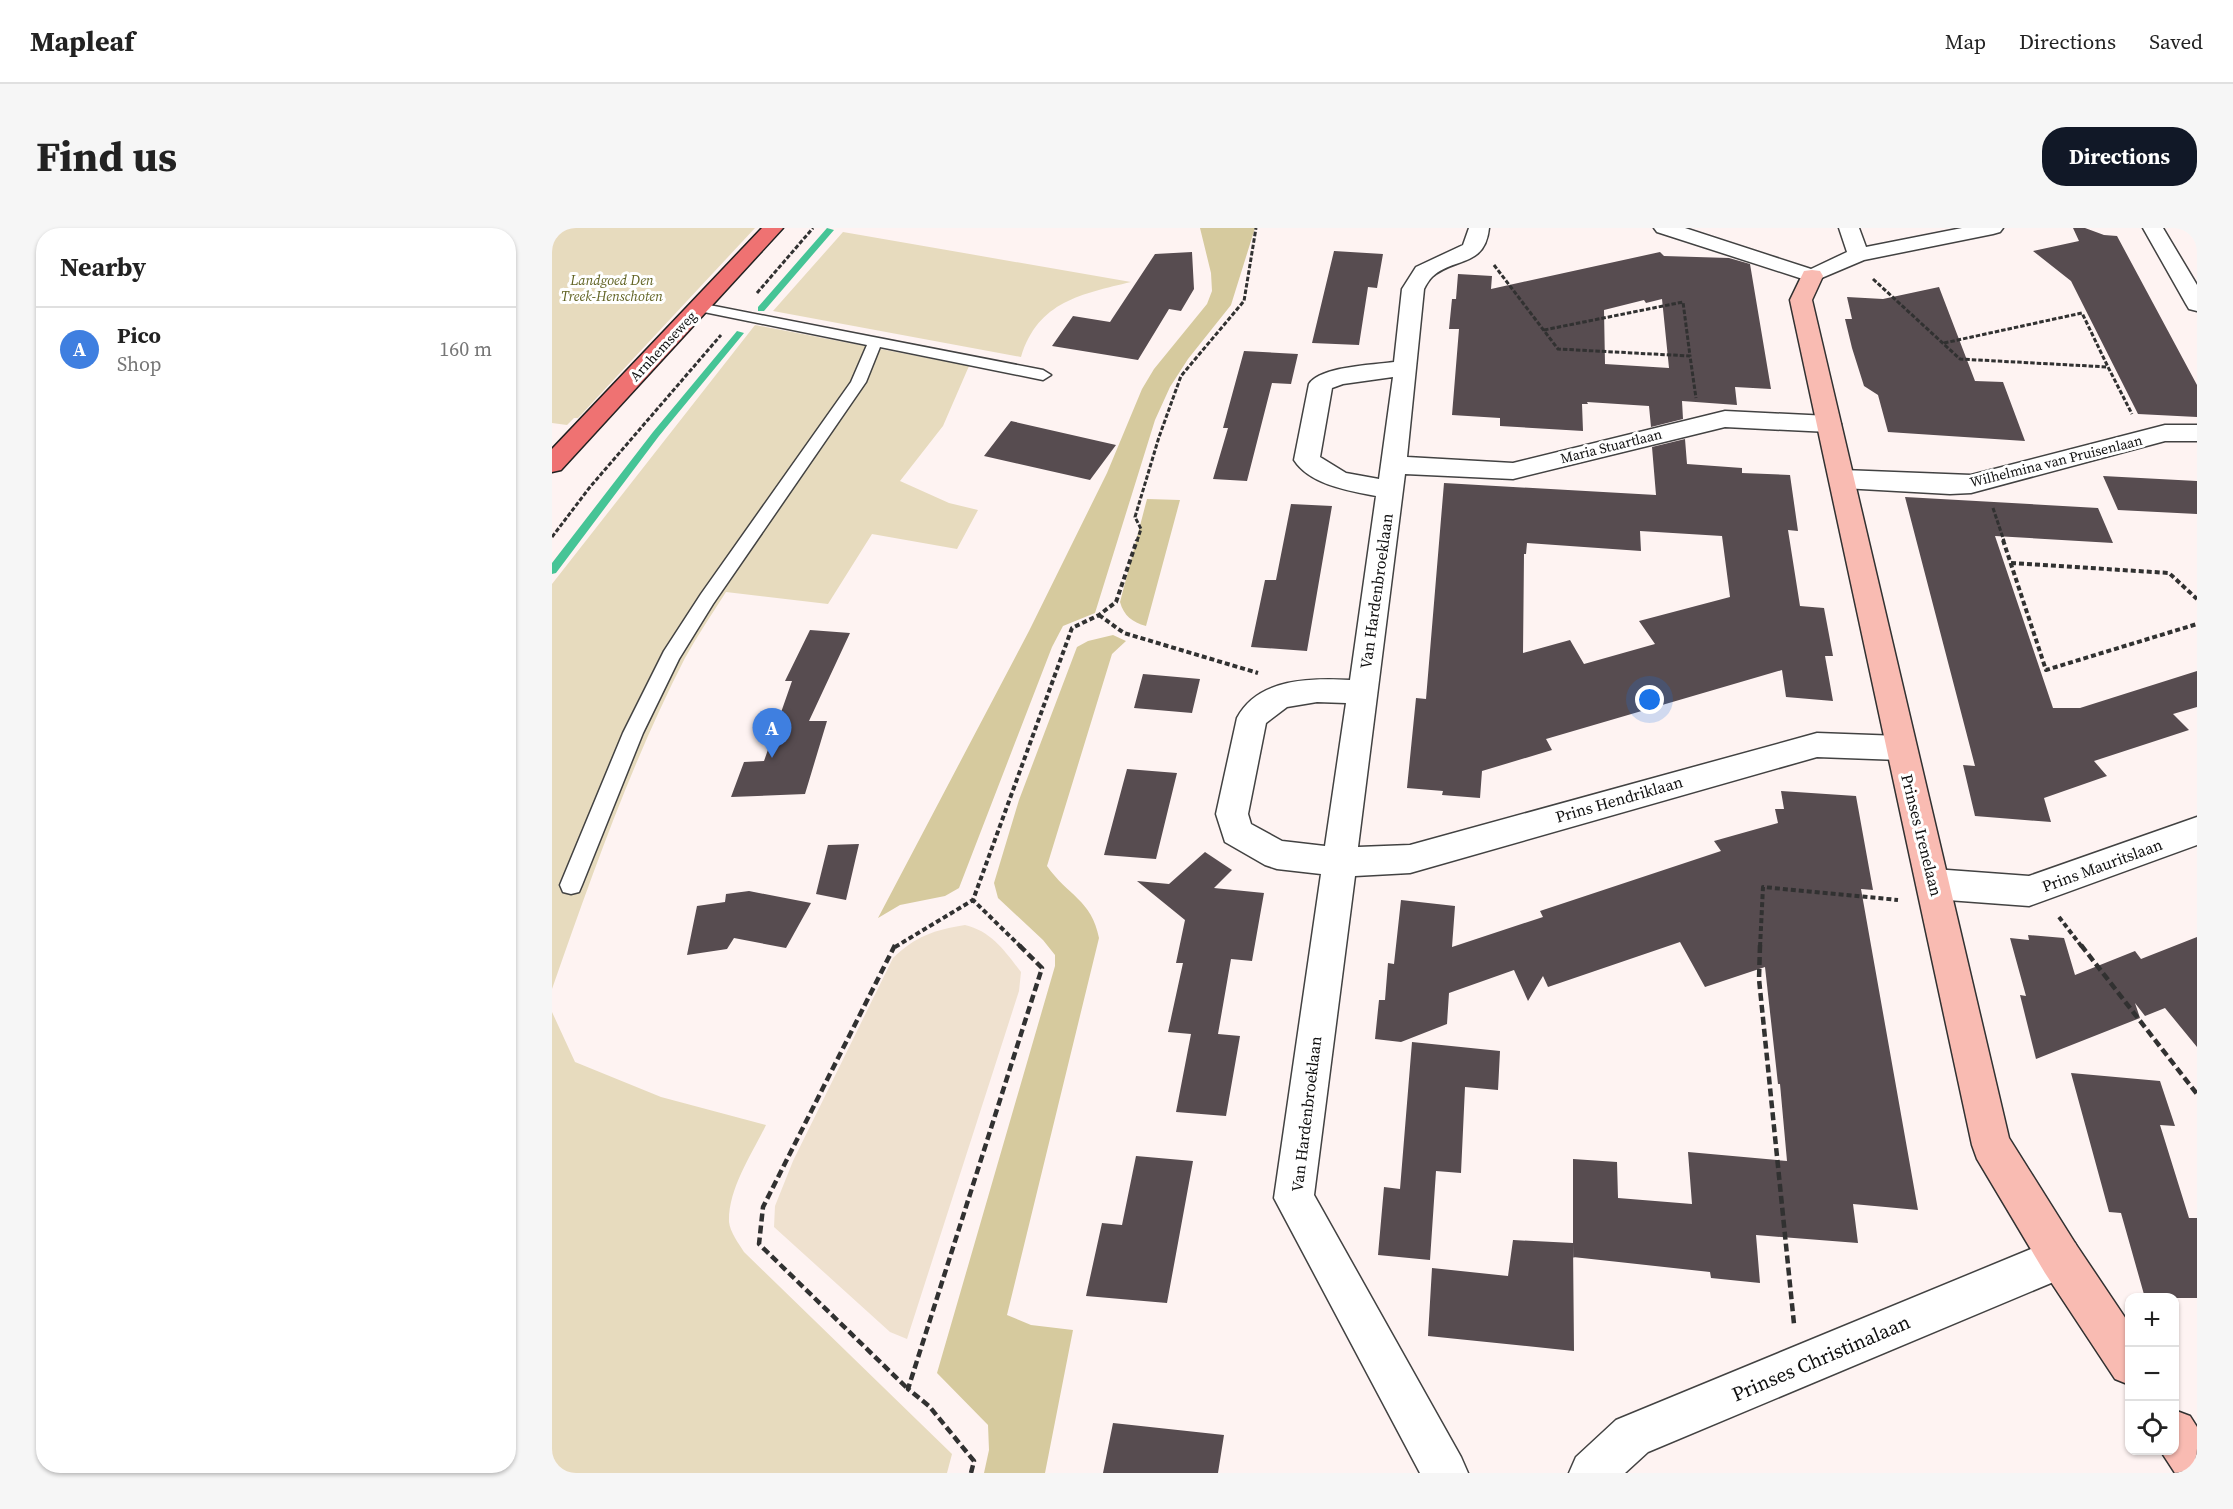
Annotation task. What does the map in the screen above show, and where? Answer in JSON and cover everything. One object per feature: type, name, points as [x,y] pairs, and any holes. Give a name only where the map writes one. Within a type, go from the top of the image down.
[{"type":"main road","name":"Arnhemseweg","points":[[552,464],[773,228]]},
{"type":"street","points":[[1664,228],[1812,276],[1854,257],[1993,228]]},
{"type":"street","points":[[1849,228],[1854,257]]},
{"type":"street","points":[[2153,228],[2197,304]]},
{"type":"street","name":"Van Hardenbroeklaan","points":[[1445,1473],[1294,1198],[1391,477],[1413,289],[1424,272],[1475,238]]},
{"type":"street","name":"Prinses Irenelaan","points":[[1812,276],[1801,300],[1843,479],[1900,748],[1936,894],[1991,1144],[2060,1258],[2125,1356]]},
{"type":"street","name":"Van Hardenbroeklaan","points":[[1391,477],[1339,480],[1307,460],[1321,384],[1338,377],[1405,368]]},
{"type":"street","name":"Maria Stuartlaan","points":[[1391,477],[1513,471],[1725,419],[1829,424]]},
{"type":"street","name":"Wilhelmina van Pruisenlaan","points":[[1843,479],[1950,486],[1978,483],[2165,433],[2197,433]]},
{"type":"street","name":"Van Hardenbroeklaan","points":[[1340,862],[1277,855],[1237,832],[1232,814],[1252,718],[1261,707],[1297,690],[1362,692]]},
{"type":"street","name":"Prins Hendriklaan","points":[[1340,862],[1410,859],[1817,745],[1900,748]]},
{"type":"street","name":"Prins Mauritslaan","points":[[1936,894],[2029,891],[2197,831]]},
{"type":"street","name":"Prinses Christinalaan","points":[[1592,1473],[1632,1436],[2060,1258]]},
{"type":"street","points":[[2179,1438],[2197,1466]]},
{"type":"lane","points":[[699,307],[1043,375]]},
{"type":"lane","points":[[571,885],[633,733],[671,656],[707,599],[858,382],[875,343]]},
{"type":"path","points":[[552,537],[590,487],[813,228]]},
{"type":"path","points":[[971,1473],[974,1461],[929,1406],[908,1389],[759,1244],[763,1207],[897,944],[973,900],[1072,628],[1099,615],[1116,602],[1141,529],[1135,517],[1180,376],[1244,301],[1256,228]]},
{"type":"path","points":[[1475,238],[1558,349],[1690,356]]},
{"type":"path","points":[[1854,257],[1960,359],[2108,366]]},
{"type":"path","points":[[1544,330],[1683,302],[1701,424]]},
{"type":"path","points":[[1943,344],[2082,313],[2144,438]]},
{"type":"path","points":[[1978,483],[2011,563],[2046,670],[2197,624]]},
{"type":"path","points":[[2011,563],[2169,573],[2197,599]]},
{"type":"path","points":[[1099,615],[1124,633],[1284,681],[1297,690]]},
{"type":"path","points":[[1798,1367],[1759,979],[1763,887],[1936,894]]},
{"type":"path","points":[[2036,889],[2197,1094]]},
{"type":"path","points":[[908,1389],[1042,968],[973,900]]},
{"type":"green space","name":"Landgoed Den Treek-Henschoten","points":[[552,228],[755,228],[578,418],[574,418],[567,425],[552,423]]},
{"type":"green space","points":[[843,232],[1131,282],[1079,296],[1050,312],[1038,323],[1021,357],[773,311]]},
{"type":"green space","points":[[755,325],[969,366],[943,426],[900,481],[949,503],[978,510],[957,549],[872,534],[828,604],[726,592],[685,658],[647,738],[597,863],[552,989],[552,584]]},
{"type":"green space","points":[[552,1012],[575,1062],[661,1097],[766,1125],[732,1197],[729,1222],[733,1234],[744,1252],[952,1454],[947,1473],[552,1473]]},
{"type":"shaded area","points":[[1200,228],[1255,228],[1231,305],[1188,359],[1170,387],[1155,420],[1095,613],[1063,626],[1052,647],[959,888],[945,896],[900,905],[878,918],[1029,631],[1107,473],[1142,389],[1154,369],[1207,304],[1212,291],[1211,273]]},
{"type":"shaded area","points":[[1147,499],[1180,500],[1146,626],[1129,618],[1120,602]]},
{"type":"shaded area","points":[[1113,635],[1126,641],[1112,654],[1047,866],[1085,906],[1096,925],[1099,938],[1007,1315],[1031,1325],[1073,1330],[1045,1473],[984,1473],[989,1450],[988,1425],[937,1373],[1055,966],[1055,955],[1043,940],[998,898],[994,883],[1019,800],[1077,647],[1088,641]]},
{"type":"shaded area","points":[[965,925],[990,937],[1009,957],[1021,972],[1019,991],[907,1339],[890,1332],[774,1227],[775,1206],[793,1161],[893,958],[926,935]]},
{"type":"building","points":[[2073,228],[2085,228],[2104,235],[2117,236],[2197,385],[2197,417],[2138,414],[2071,281],[2033,251],[2079,241]]},
{"type":"building","points":[[1334,251],[1383,254],[1377,288],[1368,287],[1359,345],[1312,343]]},
{"type":"building","points":[[1192,252],[1194,289],[1181,311],[1169,309],[1138,360],[1052,346],[1073,316],[1110,322],[1155,254]]},
{"type":"building","points":[[1660,252],[1664,256],[1729,258],[1750,264],[1771,389],[1735,387],[1737,405],[1682,401],[1683,419],[1651,427],[1649,406],[1587,402],[1588,404],[1582,404],[1583,431],[1500,426],[1500,418],[1452,415],[1459,329],[1449,329],[1452,299],[1456,299],[1458,274],[1492,276],[1491,289]],"holes":[[[1662,299],[1669,368],[1605,364],[1604,310],[1644,300],[1646,303]]]},
{"type":"building","points":[[1939,287],[1975,381],[2003,382],[2025,441],[1888,432],[1878,395],[1864,386],[1852,348],[1845,319],[1852,319],[1847,297],[1883,299]]},
{"type":"building","points":[[1244,351],[1298,354],[1291,384],[1272,383],[1247,481],[1213,479],[1228,428],[1223,428]]},
{"type":"building","points":[[1011,421],[1116,445],[1090,480],[984,456]]},
{"type":"building","points":[[1685,439],[1687,464],[1742,468],[1742,473],[1790,475],[1798,531],[1788,530],[1800,606],[1824,608],[1833,656],[1825,656],[1833,701],[1786,697],[1782,670],[1546,739],[1552,750],[1482,771],[1480,798],[1442,795],[1443,791],[1407,788],[1416,698],[1426,699],[1444,483],[1656,495],[1652,447]],"holes":[[[1640,531],[1722,536],[1730,597],[1639,621],[1655,644],[1584,664],[1570,640],[1523,653],[1524,554],[1526,554],[1527,543],[1641,551]]]},
{"type":"building","points":[[2103,476],[2197,481],[2197,514],[2118,510]]},
{"type":"building","points":[[1905,497],[2098,508],[2113,543],[1995,536],[2053,708],[2080,708],[2197,671],[2197,707],[2173,714],[2189,730],[2094,761],[2107,776],[2044,798],[2051,822],[1975,816],[1963,765],[1975,766]]},
{"type":"building","points":[[1291,504],[1332,506],[1307,651],[1251,647],[1265,580],[1276,580]]},
{"type":"building","points":[[810,630],[850,633],[809,721],[827,721],[805,794],[731,797],[744,762],[764,761],[792,681],[785,681]]},
{"type":"building","points":[[1143,674],[1200,679],[1192,713],[1134,708]]},
{"type":"building","points":[[1127,769],[1177,773],[1156,859],[1104,855]]},
{"type":"building","points":[[1781,791],[1856,796],[1873,890],[1861,889],[1918,1210],[1853,1204],[1858,1243],[1756,1235],[1760,1283],[1711,1278],[1710,1272],[1573,1257],[1573,1159],[1617,1162],[1618,1198],[1692,1204],[1688,1152],[1787,1161],[1765,967],[1705,987],[1680,942],[1548,987],[1543,976],[1528,1001],[1514,970],[1449,993],[1447,1024],[1401,1042],[1375,1039],[1379,1000],[1385,1000],[1388,963],[1394,964],[1401,900],[1455,906],[1452,947],[1543,917],[1540,911],[1721,851],[1714,841],[1778,823],[1775,809],[1784,809]]},
{"type":"building","points":[[859,844],[846,900],[816,894],[828,845]]},
{"type":"building","points":[[1205,852],[1232,870],[1214,888],[1264,893],[1252,961],[1231,959],[1218,1034],[1240,1036],[1226,1116],[1176,1112],[1191,1034],[1168,1032],[1183,963],[1176,963],[1185,920],[1137,881],[1169,884]]},
{"type":"building","points":[[749,891],[811,903],[786,948],[734,938],[727,949],[687,955],[697,906],[725,902],[726,894]]},
{"type":"building","points":[[2028,935],[2064,938],[2075,975],[2135,951],[2141,959],[2197,937],[2197,1047],[2165,1008],[2145,1016],[2135,1003],[2140,1018],[2036,1059],[2020,995],[2026,996],[2010,938],[2029,940]]},
{"type":"building","points":[[1412,1042],[1500,1051],[1498,1090],[1465,1087],[1461,1173],[1436,1171],[1430,1260],[1378,1255],[1384,1187],[1400,1189]]},
{"type":"building","points":[[2071,1073],[2160,1081],[2175,1126],[2160,1125],[2189,1218],[2197,1218],[2197,1298],[2179,1298],[2179,1293],[2144,1293],[2121,1213],[2109,1212]]},
{"type":"building","points":[[1136,1156],[1193,1161],[1167,1303],[1086,1296],[1102,1223],[1122,1225]]},
{"type":"building","points":[[1513,1240],[1573,1243],[1574,1351],[1428,1336],[1432,1268],[1508,1276]]},
{"type":"building","points":[[1113,1423],[1224,1435],[1218,1473],[1103,1473]]},
{"type":"waterway","points":[[761,309],[830,230]]},
{"type":"waterway","points":[[552,570],[656,434],[740,333]]},
{"type":"place","name":"Pico","points":[[772,758]]}]
